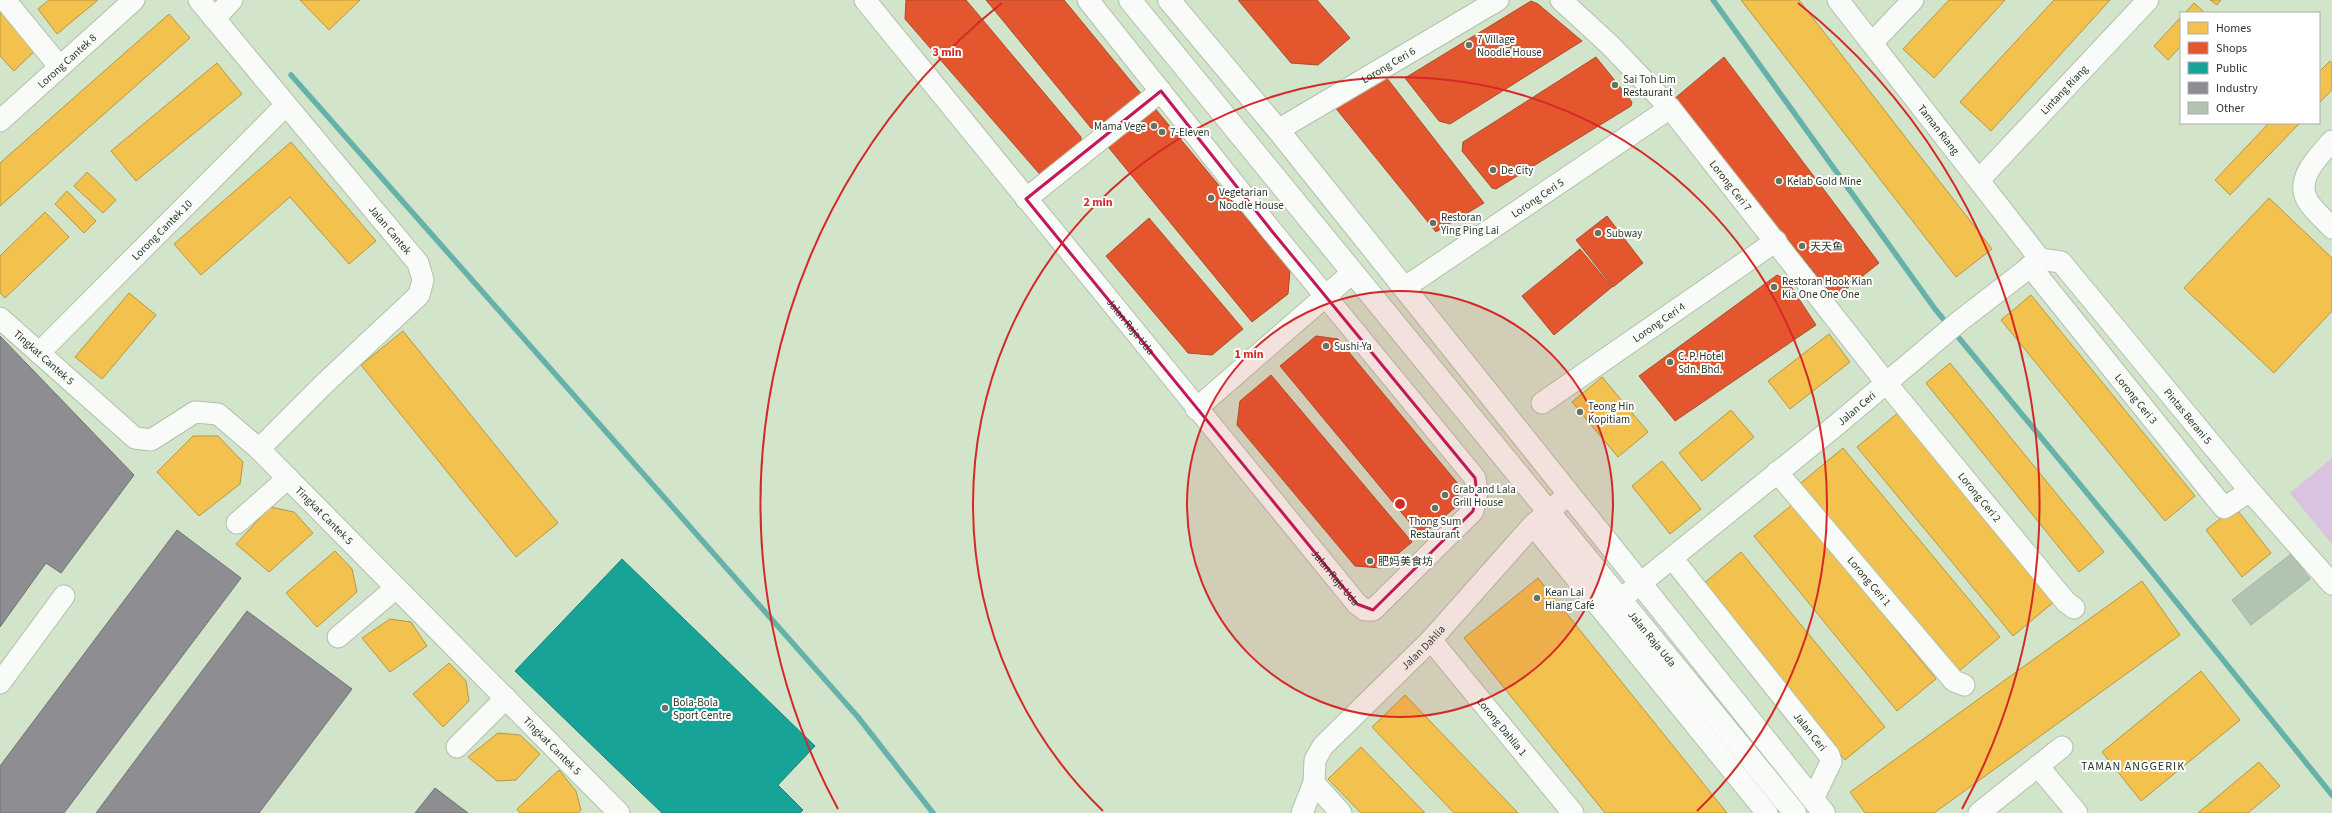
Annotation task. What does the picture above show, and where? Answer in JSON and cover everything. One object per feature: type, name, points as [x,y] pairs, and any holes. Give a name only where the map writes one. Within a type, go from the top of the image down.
[{"type":"main road","name":"Jalan Raja Uda","points":[[1130,0],[1352,273],[1541,518],[1621,599],[1795,813]]},
{"type":"main road","points":[[1169,0],[1278,130],[1819,806]]},
{"type":"street","points":[[5,0],[59,66]]},
{"type":"street","name":"Lorong Cantek 8","points":[[0,121],[59,66],[134,0]]},
{"type":"street","name":"Jalan Cantek","points":[[199,0],[285,106],[418,263],[423,280],[419,295],[324,384],[259,449]]},
{"type":"street","points":[[214,19],[232,0]]},
{"type":"street","name":"Jalan Raja Uda","points":[[865,0],[1356,604],[1365,610],[1372,610],[1472,511],[1477,493],[1475,478],[1271,230],[1088,0]]},
{"type":"street","name":"Lorong Ceri 6","points":[[1278,130],[1498,0]]},
{"type":"street","name":"Lorong Ceri 7","points":[[1561,0],[1610,46],[1670,108],[1886,384]]},
{"type":"street","name":"Taman Riang","points":[[1838,0],[1979,180],[2035,262]]},
{"type":"street","points":[[1872,43],[1913,0]]},
{"type":"street","name":"Lintang Riang","points":[[1979,180],[2148,0]]},
{"type":"street","points":[[1026,199],[1161,91]]},
{"type":"street","name":"Lorong Cantek 10","points":[[39,353],[285,106]]},
{"type":"street","name":"Lorong Ceri 5","points":[[1404,288],[1670,108]]},
{"type":"street","points":[[2332,141],[2308,168],[2304,186],[2308,202],[2332,228]]},
{"type":"street","name":"Lorong Ceri 4","points":[[1542,403],[1776,242]]},
{"type":"street","name":"Jalan Ceri","points":[[1621,599],[1886,384],[1961,320],[2035,262]]},
{"type":"street","name":"Pintas Berani 5","points":[[2035,262],[2061,262],[2250,491],[2332,584]]},
{"type":"street","name":"Lorong Ceri 3","points":[[2035,262],[2224,508],[2250,491]]},
{"type":"street","points":[[1196,409],[1352,273]]},
{"type":"street","name":"Tingkat Cantek 5","points":[[0,318],[135,438],[151,440],[196,412],[218,414],[259,449],[288,478],[506,698],[614,811]]},
{"type":"street","name":"Lorong Ceri 2","points":[[1886,384],[2066,602],[2074,608]]},
{"type":"street","name":"Lorong Ceri 1","points":[[1777,472],[1954,681],[1964,685]]},
{"type":"street","points":[[237,523],[288,478]]},
{"type":"street","name":"Jalan Dahlia","points":[[1302,813],[1314,783],[1315,760],[1323,746],[1431,640],[1541,518],[1569,494]]},
{"type":"street","points":[[1541,518],[1767,813]]},
{"type":"street","name":"Jalan Ceri","points":[[1672,558],[1829,755],[1831,762],[1819,806]]},
{"type":"street","points":[[338,637],[396,588]]},
{"type":"street","points":[[0,683],[64,596]]},
{"type":"street","name":"Lorong Dahlia 1","points":[[1431,640],[1573,813]]},
{"type":"street","points":[[457,747],[506,698]]},
{"type":"street","points":[[1979,813],[2062,747]]},
{"type":"street","points":[[2038,766],[2077,813]]},
{"type":"street","points":[[1314,783],[1341,813]]},
{"type":"highlighted area","points":[[1161,91],[1271,230],[1475,478],[1477,493],[1473,511],[1373,610],[1357,604],[1026,199]]},
{"type":"shaded area","points":[[2332,458],[2332,544],[2290,493]]},
{"type":"building: Homes","points":[[49,0],[98,0],[57,34],[38,9]]},
{"type":"building: Homes","points":[[300,0],[360,0],[329,30]]},
{"type":"building: Homes","points":[[1741,0],[1799,0],[1992,249],[1956,277]]},
{"type":"building: Homes","points":[[1949,0],[2005,0],[1934,78],[1903,49]]},
{"type":"building: Homes","points":[[2054,0],[2110,0],[1991,131],[1960,102]]},
{"type":"building: Homes","points":[[2210,0],[2221,0],[2217,5]]},
{"type":"building: Homes","points":[[0,3],[40,46],[14,71],[0,56]]},
{"type":"building: Homes","points":[[2194,3],[2204,12],[2186,12]]},
{"type":"building: Homes","points":[[169,14],[190,38],[0,206],[0,163]]},
{"type":"building: Homes","points":[[2180,18],[2180,47],[2168,60],[2154,46]]},
{"type":"building: Homes","points":[[2330,61],[2332,63],[2332,90],[2320,102],[2320,71]]},
{"type":"building: Homes","points":[[217,63],[242,94],[136,181],[111,151]]},
{"type":"building: Homes","points":[[2268,124],[2299,124],[2230,195],[2215,180]]},
{"type":"building: Homes","points":[[291,142],[376,241],[349,264],[290,197],[201,275],[174,244]]},
{"type":"building: Homes","points":[[87,172],[116,200],[103,213],[74,186]]},
{"type":"building: Homes","points":[[67,191],[96,221],[84,233],[55,204]]},
{"type":"building: Homes","points":[[2269,198],[2332,258],[2332,311],[2274,373],[2184,288]]},
{"type":"building: Homes","points":[[45,212],[69,237],[5,298],[0,293],[0,256]]},
{"type":"building: Homes","points":[[129,293],[156,315],[102,379],[75,357]]},
{"type":"building: Homes","points":[[2031,295],[2195,496],[2165,521],[2001,320]]},
{"type":"building: Homes","points":[[403,331],[558,523],[516,557],[361,365]]},
{"type":"building: Homes","points":[[1829,334],[1850,362],[1790,409],[1768,381]]},
{"type":"building: Homes","points":[[1950,363],[2104,552],[2079,572],[1926,383]]},
{"type":"building: Homes","points":[[1602,377],[1648,432],[1618,457],[1572,402]]},
{"type":"building: Homes","points":[[1731,410],[1754,437],[1702,481],[1679,453]]},
{"type":"building: Homes","points":[[1899,412],[2055,601],[2013,636],[1857,447]]},
{"type":"building: Homes","points":[[193,436],[218,436],[243,462],[240,484],[199,516],[157,472]]},
{"type":"building: Homes","points":[[1843,448],[2000,637],[1953,676],[1796,487]]},
{"type":"building: Homes","points":[[1662,461],[1701,509],[1670,534],[1632,486]]},
{"type":"building: Homes","points":[[1793,504],[1936,679],[1897,711],[1754,536]]},
{"type":"building: Homes","points":[[270,507],[294,512],[313,533],[269,572],[236,544]]},
{"type":"building: Homes","points":[[2235,507],[2271,553],[2242,577],[2206,530]]},
{"type":"building: Homes","points":[[335,551],[352,569],[357,592],[317,627],[286,593]]},
{"type":"building: Homes","points":[[1741,552],[1885,727],[1845,760],[1702,585]]},
{"type":"building: Homes","points":[[1538,578],[1727,813],[1605,813],[1464,638]]},
{"type":"building: Homes","points":[[2142,581],[2180,635],[1934,813],[1865,813],[1850,792]]},
{"type":"building: Homes","points":[[390,619],[411,622],[427,646],[390,672],[362,638]]},
{"type":"building: Homes","points":[[449,663],[466,681],[469,701],[443,727],[413,694]]},
{"type":"building: Homes","points":[[2201,671],[2240,720],[2141,801],[2102,752]]},
{"type":"building: Homes","points":[[1405,695],[1518,813],[1454,813],[1372,727]]},
{"type":"building: Homes","points":[[498,733],[520,735],[540,754],[516,780],[497,781],[468,757]]},
{"type":"building: Homes","points":[[1361,747],[1425,813],[1361,813],[1328,779]]},
{"type":"building: Homes","points":[[2259,762],[2280,786],[2248,813],[2198,813]]},
{"type":"building: Homes","points":[[559,770],[576,791],[581,810],[578,813],[520,813],[517,809]]},
{"type":"building: Shops","points":[[906,0],[966,0],[1081,137],[1081,147],[1044,179],[905,19]]},
{"type":"building: Shops","points":[[986,0],[1064,0],[1143,96],[1101,130],[1091,128]]},
{"type":"building: Shops","points":[[1238,0],[1317,0],[1350,38],[1318,65],[1291,63]]},
{"type":"building: Shops","points":[[1531,1],[1538,4],[1582,41],[1450,124],[1439,121],[1405,78]]},
{"type":"building: Shops","points":[[1596,57],[1632,102],[1631,106],[1496,189],[1492,188],[1462,151],[1463,142]]},
{"type":"building: Shops","name":"Kelab Gold Mine","points":[[1724,57],[1879,263],[1835,298],[1674,99]]},
{"type":"building: Shops","points":[[1386,77],[1484,203],[1436,232],[1334,106]]},
{"type":"building: Shops","points":[[1153,106],[1290,271],[1288,294],[1252,322],[1109,148],[1110,140]]},
{"type":"building: Shops","points":[[1607,216],[1643,263],[1613,287],[1576,240]]},
{"type":"building: Shops","points":[[1149,218],[1243,329],[1212,355],[1188,353],[1106,256]]},
{"type":"building: Shops","points":[[1580,249],[1612,287],[1554,335],[1522,296]]},
{"type":"building: Shops","points":[[1777,275],[1786,279],[1816,325],[1675,421],[1639,376]]},
{"type":"building: Shops","points":[[1316,336],[1338,339],[1459,485],[1457,506],[1421,536],[1280,366]]},
{"type":"building: Shops","points":[[1271,375],[1412,542],[1381,568],[1355,566],[1237,425],[1240,401]]},
{"type":"building: Public","name":"Bola-Bola Sport Centre","points":[[622,559],[815,746],[778,785],[803,810],[800,813],[662,813],[515,671]]},
{"type":"building: Industry","points":[[0,336],[134,475],[61,573],[46,563],[0,627]]},
{"type":"building: Industry","points":[[177,530],[241,578],[64,813],[0,813],[0,766]]},
{"type":"building: Industry","points":[[247,611],[352,689],[259,813],[96,813]]},
{"type":"building: Industry","points":[[435,788],[468,813],[415,813]]},
{"type":"building: Other","points":[[2291,554],[2310,579],[2251,625],[2232,600]]},
{"type":"waterway","points":[[1713,0],[1935,309],[2144,562],[2332,795]]},
{"type":"waterway","points":[[291,75],[858,717],[933,813]]},
{"type":"place","name":"7 Village Noodle House","points":[[1469,45]]},
{"type":"place","name":"Sai Toh Lim Restaurant","points":[[1615,85]]},
{"type":"place","name":"Mama Vege","points":[[1154,126]]},
{"type":"place","name":"7-Eleven","points":[[1162,132]]},
{"type":"place","name":"De City","points":[[1493,170]]},
{"type":"place","name":"Kelab Gold Mine","points":[[1779,181]]},
{"type":"place","name":"Vegetarian Noodle House","points":[[1211,198]]},
{"type":"place","name":"Restoran Ying Ping Lai","points":[[1433,223]]},
{"type":"place","name":"Subway","points":[[1598,233]]},
{"type":"place","name":"天天鱼","points":[[1802,246]]},
{"type":"place","name":"Restoran Hook Kian Kia One One One","points":[[1774,287]]},
{"type":"place","name":"Sushi-Ya","points":[[1326,346]]},
{"type":"place","name":"C. P. Hotel Sdn. Bhd.","points":[[1670,362]]},
{"type":"place","name":"Teong Hin Kopitiam","points":[[1580,412]]},
{"type":"place","name":"Crab and Lala Grill House","points":[[1445,495]]},
{"type":"place","name":"Thong Sum Restaurant","points":[[1435,508]]},
{"type":"place","name":"肥妈美食坊","points":[[1370,561]]},
{"type":"place","name":"Kean Lai Hiang Café","points":[[1537,598]]},
{"type":"place","name":"Bola-Bola Sport Centre","points":[[665,708]]},
{"type":"district","name":"TAMAN ANGGERIK","points":[[2133,766]]}]
